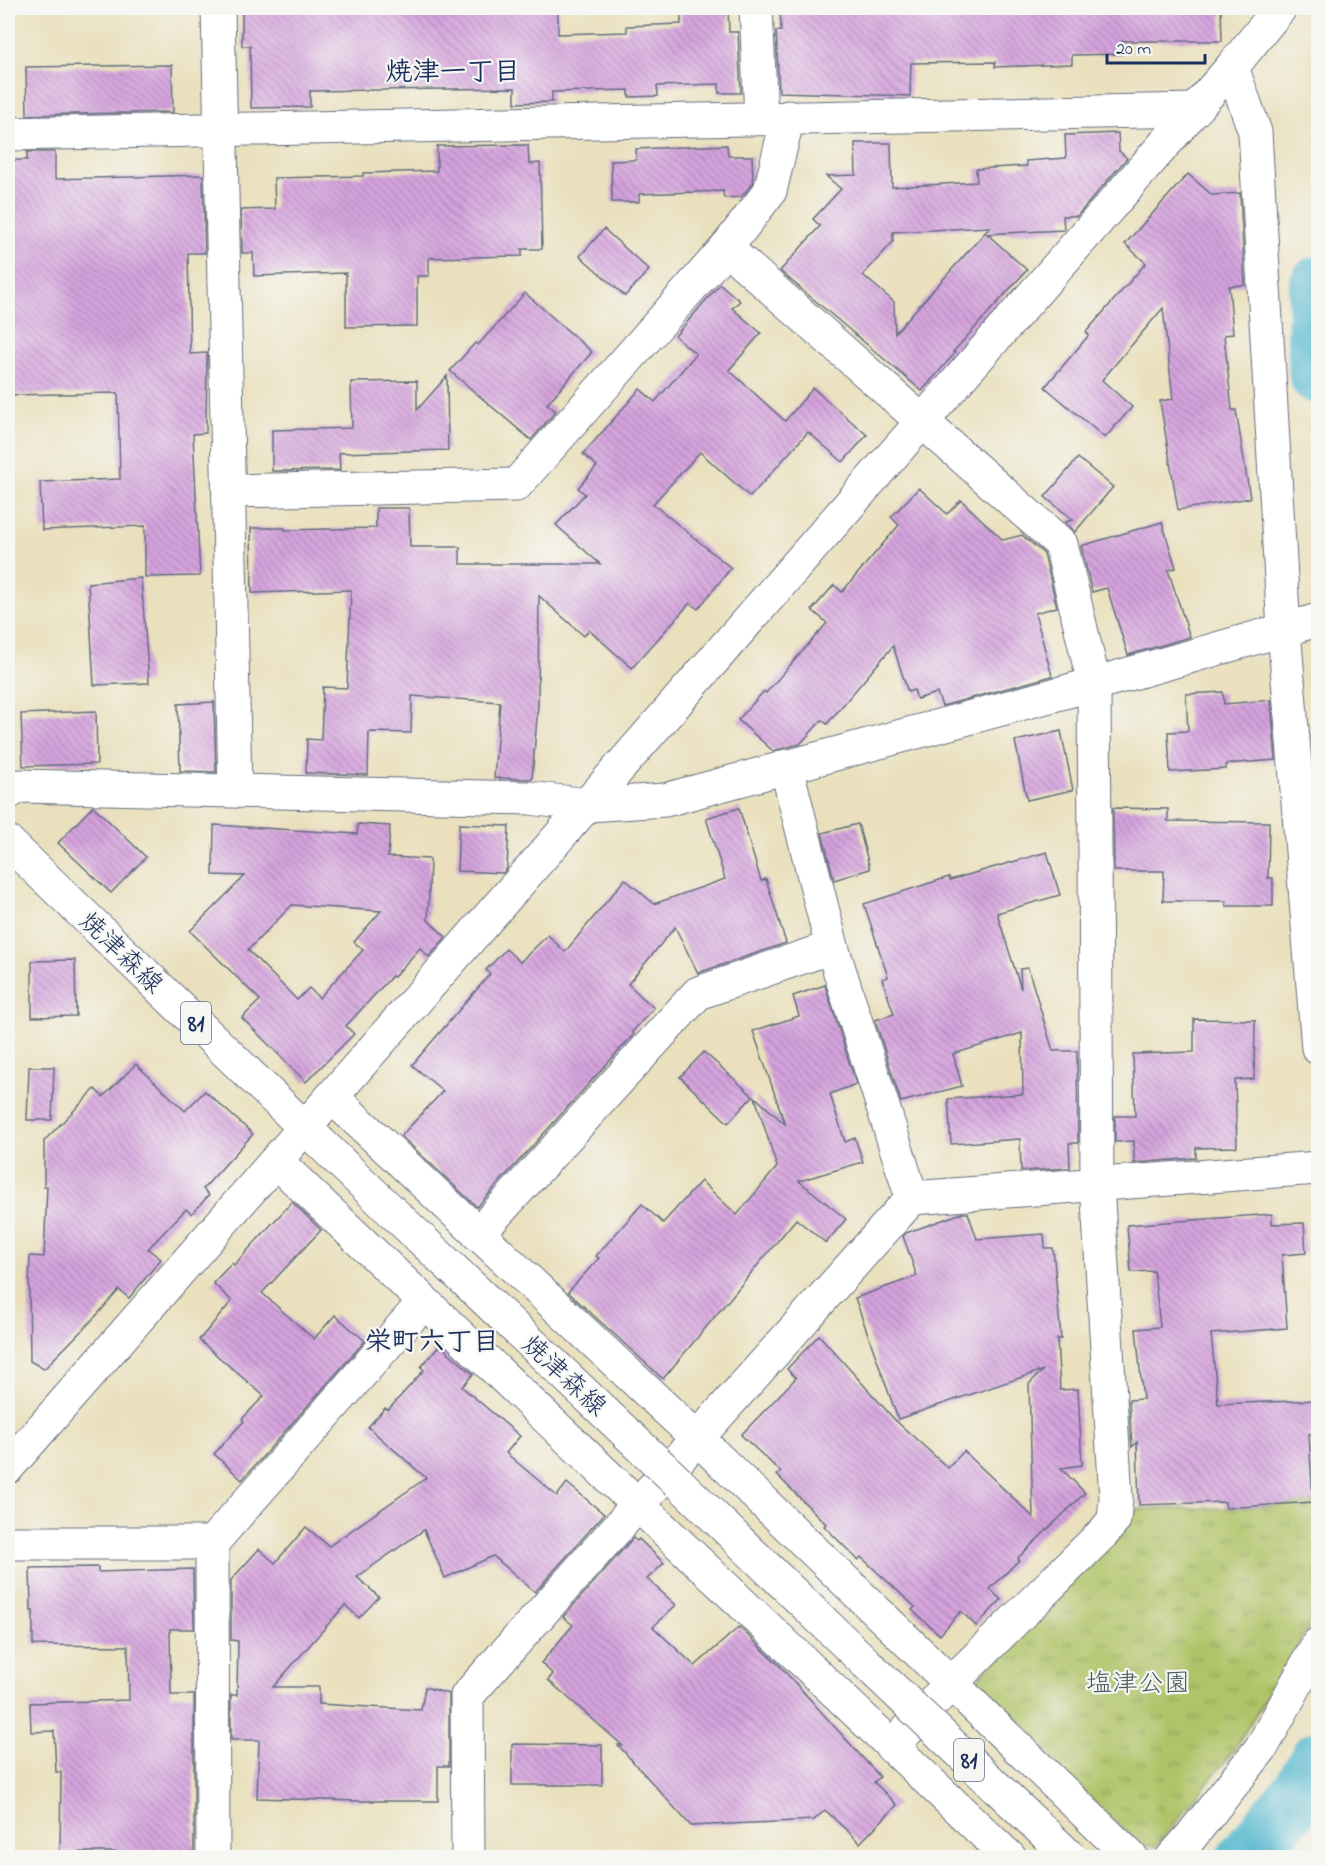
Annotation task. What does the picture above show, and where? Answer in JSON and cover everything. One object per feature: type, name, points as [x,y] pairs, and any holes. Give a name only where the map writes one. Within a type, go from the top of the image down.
[{"type":"street","points":[[218,8],[235,790]]},
{"type":"street","points":[[229,491],[516,485],[726,248],[770,191],[774,117],[756,8]]},
{"type":"street","points":[[8,1467],[1195,110],[1280,8]]},
{"type":"street","points":[[1232,67],[1255,132],[1300,626],[1318,1048]]},
{"type":"street","points":[[8,134],[1195,110]]},
{"type":"street","points":[[726,248],[1061,544],[1094,684],[1096,1184],[1116,1498],[1114,1520],[950,1684],[892,1747]]},
{"type":"street","points":[[8,793],[20,786],[530,798],[588,805],[665,800],[1300,626]]},
{"type":"street","points":[[786,766],[832,947],[912,1198]]},
{"type":"street","name":"焼津森線","points":[[8,842],[1071,1857]]},
{"type":"street","points":[[478,1234],[698,993],[832,947]]},
{"type":"street","points":[[332,1097],[697,1438],[1132,1857]]},
{"type":"street","points":[[276,1161],[1010,1857]]},
{"type":"street","points":[[468,1857],[467,1696],[912,1198],[1318,1168]]},
{"type":"street","points":[[213,1857],[212,1543],[424,1302]]},
{"type":"street","points":[[8,1543],[212,1543]]},
{"type":"street","points":[[1172,1857],[1262,1747],[1318,1644]]},
{"type":"green space","name":"塩津公園","points":[[1318,1502],[1318,1591],[1308,1628],[1234,1750],[1156,1847],[1140,1845],[979,1694],[978,1679],[1129,1519],[1132,1509],[1226,1508]]},
{"type":"building","points":[[242,8],[389,8],[389,12],[510,11],[510,8],[558,8],[558,34],[627,32],[627,26],[681,24],[681,8],[728,8],[729,32],[738,32],[741,93],[719,93],[719,84],[657,86],[658,96],[629,97],[629,90],[552,92],[552,102],[515,103],[515,88],[310,91],[310,107],[251,108],[250,46],[242,46]]},
{"type":"building","points":[[780,8],[904,8],[904,13],[986,12],[986,14],[1097,10],[1097,8],[1221,8],[1222,41],[1122,41],[1122,54],[1072,55],[1072,64],[995,67],[995,62],[911,63],[910,96],[779,92],[776,31],[781,31]]},
{"type":"building","points":[[172,65],[173,112],[27,115],[26,67]]},
{"type":"building","points":[[1118,133],[1119,151],[1127,158],[1077,216],[1063,216],[1064,230],[987,234],[1027,270],[953,352],[955,353],[922,391],[780,271],[820,226],[813,219],[841,189],[826,176],[856,175],[855,143],[891,143],[892,187],[977,182],[976,169],[1027,166],[1026,161],[1066,158],[1065,135]],"holes":[[[990,227],[895,333],[894,302],[863,275],[893,242],[893,232]]]},
{"type":"building","points":[[528,145],[529,164],[540,163],[542,249],[522,249],[522,256],[429,258],[429,276],[417,276],[417,326],[346,327],[346,273],[254,276],[253,253],[242,253],[241,210],[275,209],[274,178],[363,176],[363,173],[437,171],[437,146]]},
{"type":"building","points":[[727,145],[728,156],[752,156],[753,183],[741,197],[724,198],[723,191],[639,194],[639,202],[612,202],[611,161],[636,160],[636,149]]},
{"type":"building","points":[[27,152],[55,152],[55,179],[203,175],[205,253],[188,253],[190,354],[207,353],[206,433],[193,434],[200,576],[145,577],[145,526],[42,530],[40,482],[120,479],[118,393],[8,395],[8,160],[27,160]]},
{"type":"building","points":[[1188,174],[1212,195],[1240,193],[1245,285],[1229,286],[1233,334],[1224,335],[1232,410],[1236,410],[1250,498],[1178,510],[1160,401],[1173,399],[1163,308],[1102,380],[1132,407],[1105,438],[1045,387],[1089,335],[1086,332],[1146,263],[1125,244]]},
{"type":"building","points":[[604,229],[649,270],[625,296],[580,256]]},
{"type":"building","points":[[720,284],[740,301],[732,308],[761,333],[729,370],[785,421],[813,388],[867,435],[843,462],[808,432],[750,497],[700,452],[653,504],[731,568],[698,609],[690,603],[632,668],[589,630],[584,636],[539,596],[538,705],[532,779],[494,778],[500,702],[412,696],[411,733],[369,732],[368,775],[306,773],[307,739],[321,740],[323,687],[347,688],[351,590],[252,593],[251,528],[285,528],[285,530],[376,528],[376,508],[409,508],[410,547],[460,547],[460,564],[600,564],[556,525],[585,494],[578,488],[597,466],[583,454],[640,389],[655,402],[696,354],[675,336]]},
{"type":"building","points":[[525,293],[592,352],[547,404],[556,411],[531,440],[450,371],[475,343],[478,345]]},
{"type":"building","points":[[447,376],[448,450],[339,453],[340,470],[272,471],[272,430],[352,428],[351,382],[417,381],[417,410]]},
{"type":"building","points":[[1078,458],[1113,487],[1075,532],[1065,522],[1073,520],[1045,497]]},
{"type":"building","points":[[919,488],[947,514],[961,500],[1003,540],[1022,535],[1044,554],[1057,607],[1035,613],[1052,676],[942,706],[937,693],[917,699],[914,690],[908,692],[893,646],[827,724],[822,720],[800,744],[773,751],[738,720],[764,691],[766,693],[827,623],[812,610],[834,585],[842,592],[899,525],[891,517]]},
{"type":"building","points":[[1162,522],[1176,568],[1168,570],[1190,637],[1128,655],[1107,588],[1092,592],[1081,546]]},
{"type":"building","points":[[141,578],[149,683],[94,685],[88,583]]},
{"type":"building","points":[[1223,692],[1224,704],[1271,700],[1276,760],[1226,764],[1226,769],[1170,772],[1168,732],[1188,731],[1186,694]]},
{"type":"building","points":[[214,702],[216,772],[180,771],[178,704]]},
{"type":"building","points":[[96,711],[97,764],[23,766],[21,714]]},
{"type":"building","points":[[1061,731],[1073,790],[1027,800],[1015,741]]},
{"type":"building","points":[[93,806],[146,857],[111,893],[58,843]]},
{"type":"building","points":[[739,808],[761,881],[766,879],[786,943],[698,973],[675,927],[628,984],[654,1008],[632,1032],[634,1034],[477,1207],[401,1136],[443,1091],[412,1065],[490,974],[486,970],[506,949],[520,962],[548,935],[565,952],[625,879],[654,904],[725,879],[706,818]]},
{"type":"building","points":[[1113,808],[1168,809],[1168,821],[1269,822],[1268,878],[1273,878],[1273,906],[1226,906],[1226,901],[1163,901],[1164,871],[1114,871]]},
{"type":"building","points":[[358,824],[390,826],[388,857],[430,859],[428,920],[446,937],[429,957],[420,948],[394,977],[392,976],[346,1026],[354,1034],[306,1082],[242,1018],[260,1000],[190,931],[245,876],[213,875],[214,825],[357,834]],"holes":[[[292,905],[381,911],[354,942],[363,950],[319,998],[309,988],[297,1000],[248,950]]]},
{"type":"building","points":[[459,824],[509,826],[507,868],[503,873],[457,871]]},
{"type":"building","points":[[858,824],[870,869],[834,880],[822,833]]},
{"type":"building","points":[[1047,852],[1060,895],[997,913],[1021,989],[1020,969],[1028,968],[1053,1051],[1077,1051],[1078,1143],[1069,1143],[1070,1168],[1021,1171],[1020,1139],[951,1144],[948,1099],[1023,1094],[1022,1033],[953,1054],[962,1086],[901,1102],[875,1020],[894,1014],[882,979],[888,977],[864,904],[949,877],[950,880]]},
{"type":"building","points":[[75,960],[76,1016],[32,1017],[32,961]]},
{"type":"building","points":[[825,985],[856,1084],[830,1094],[845,1142],[855,1138],[863,1162],[799,1181],[846,1219],[826,1243],[796,1219],[663,1379],[568,1292],[599,1258],[596,1256],[642,1204],[663,1223],[701,1181],[737,1215],[777,1167],[755,1097],[785,1124],[753,1031],[799,1016],[793,996]]},
{"type":"building","points":[[1194,1019],[1255,1020],[1254,1079],[1235,1080],[1237,1147],[1196,1148],[1196,1158],[1134,1163],[1134,1141],[1115,1142],[1115,1116],[1135,1116],[1133,1054],[1194,1052]]},
{"type":"building","points":[[704,1052],[753,1096],[728,1123],[680,1077]]},
{"type":"building","points":[[136,1064],[185,1111],[205,1091],[253,1134],[203,1189],[209,1195],[192,1214],[186,1209],[148,1249],[161,1259],[129,1298],[119,1290],[44,1369],[30,1361],[29,1285],[30,1256],[44,1257],[47,1186],[44,1186],[44,1141],[95,1089],[103,1097]]},
{"type":"building","points":[[29,1067],[54,1067],[52,1120],[27,1120]]},
{"type":"building","points":[[292,1202],[321,1230],[262,1293],[314,1339],[335,1315],[365,1341],[242,1480],[214,1454],[264,1396],[199,1340],[232,1301],[213,1283],[232,1263],[234,1265]]},
{"type":"building","points":[[962,1213],[968,1213],[977,1239],[1044,1234],[1045,1248],[1053,1248],[1061,1339],[1057,1339],[1060,1390],[1078,1389],[1082,1465],[1061,1468],[1085,1493],[1018,1558],[1019,1560],[990,1589],[1001,1600],[976,1626],[961,1611],[940,1635],[912,1610],[915,1607],[861,1557],[858,1560],[824,1526],[826,1524],[777,1475],[781,1472],[741,1435],[796,1378],[787,1369],[819,1335],[895,1420],[948,1468],[964,1451],[1033,1517],[1029,1384],[1043,1370],[898,1419],[855,1298],[917,1276],[903,1236]]},
{"type":"building","points":[[1272,1214],[1272,1224],[1304,1223],[1306,1253],[1282,1255],[1287,1328],[1211,1334],[1218,1404],[1318,1400],[1318,1433],[1309,1434],[1313,1502],[1226,1508],[1225,1502],[1139,1505],[1137,1442],[1132,1447],[1129,1400],[1143,1399],[1136,1329],[1160,1327],[1154,1271],[1131,1272],[1127,1225]]},
{"type":"building","points":[[440,1345],[473,1374],[462,1387],[520,1436],[506,1453],[557,1496],[567,1483],[604,1514],[535,1592],[493,1556],[445,1578],[424,1530],[357,1577],[379,1597],[359,1618],[345,1605],[273,1687],[319,1687],[319,1704],[421,1710],[425,1687],[449,1694],[449,1766],[438,1766],[438,1801],[257,1798],[259,1740],[231,1740],[231,1695],[237,1695],[238,1641],[231,1640],[231,1580],[259,1549],[275,1563],[306,1527],[329,1546],[426,1478],[368,1427],[385,1408],[388,1410],[424,1370],[421,1367]]},
{"type":"building","points":[[633,1538],[637,1541],[639,1539],[664,1563],[647,1579],[676,1605],[653,1627],[695,1666],[739,1627],[779,1665],[880,1777],[874,1782],[897,1805],[860,1843],[825,1810],[814,1820],[691,1826],[618,1745],[622,1745],[548,1680],[553,1674],[541,1663],[573,1625],[563,1617]]},
{"type":"building","points":[[98,1567],[98,1572],[193,1569],[194,1629],[170,1629],[171,1695],[194,1695],[194,1857],[156,1857],[155,1852],[60,1852],[61,1772],[56,1772],[54,1731],[31,1732],[30,1703],[129,1700],[128,1646],[33,1645],[30,1568]]},
{"type":"building","points":[[512,1744],[602,1745],[602,1785],[512,1785]]},
{"type":"waterway","points":[[1318,285],[1316,341],[1318,375]]},
{"type":"waterway","points":[[1246,1858],[1302,1790],[1318,1760]]},
{"type":"district","name":"焼津一丁目","points":[[453,71]]},
{"type":"district","name":"栄町六丁目","points":[[432,1341]]}]
